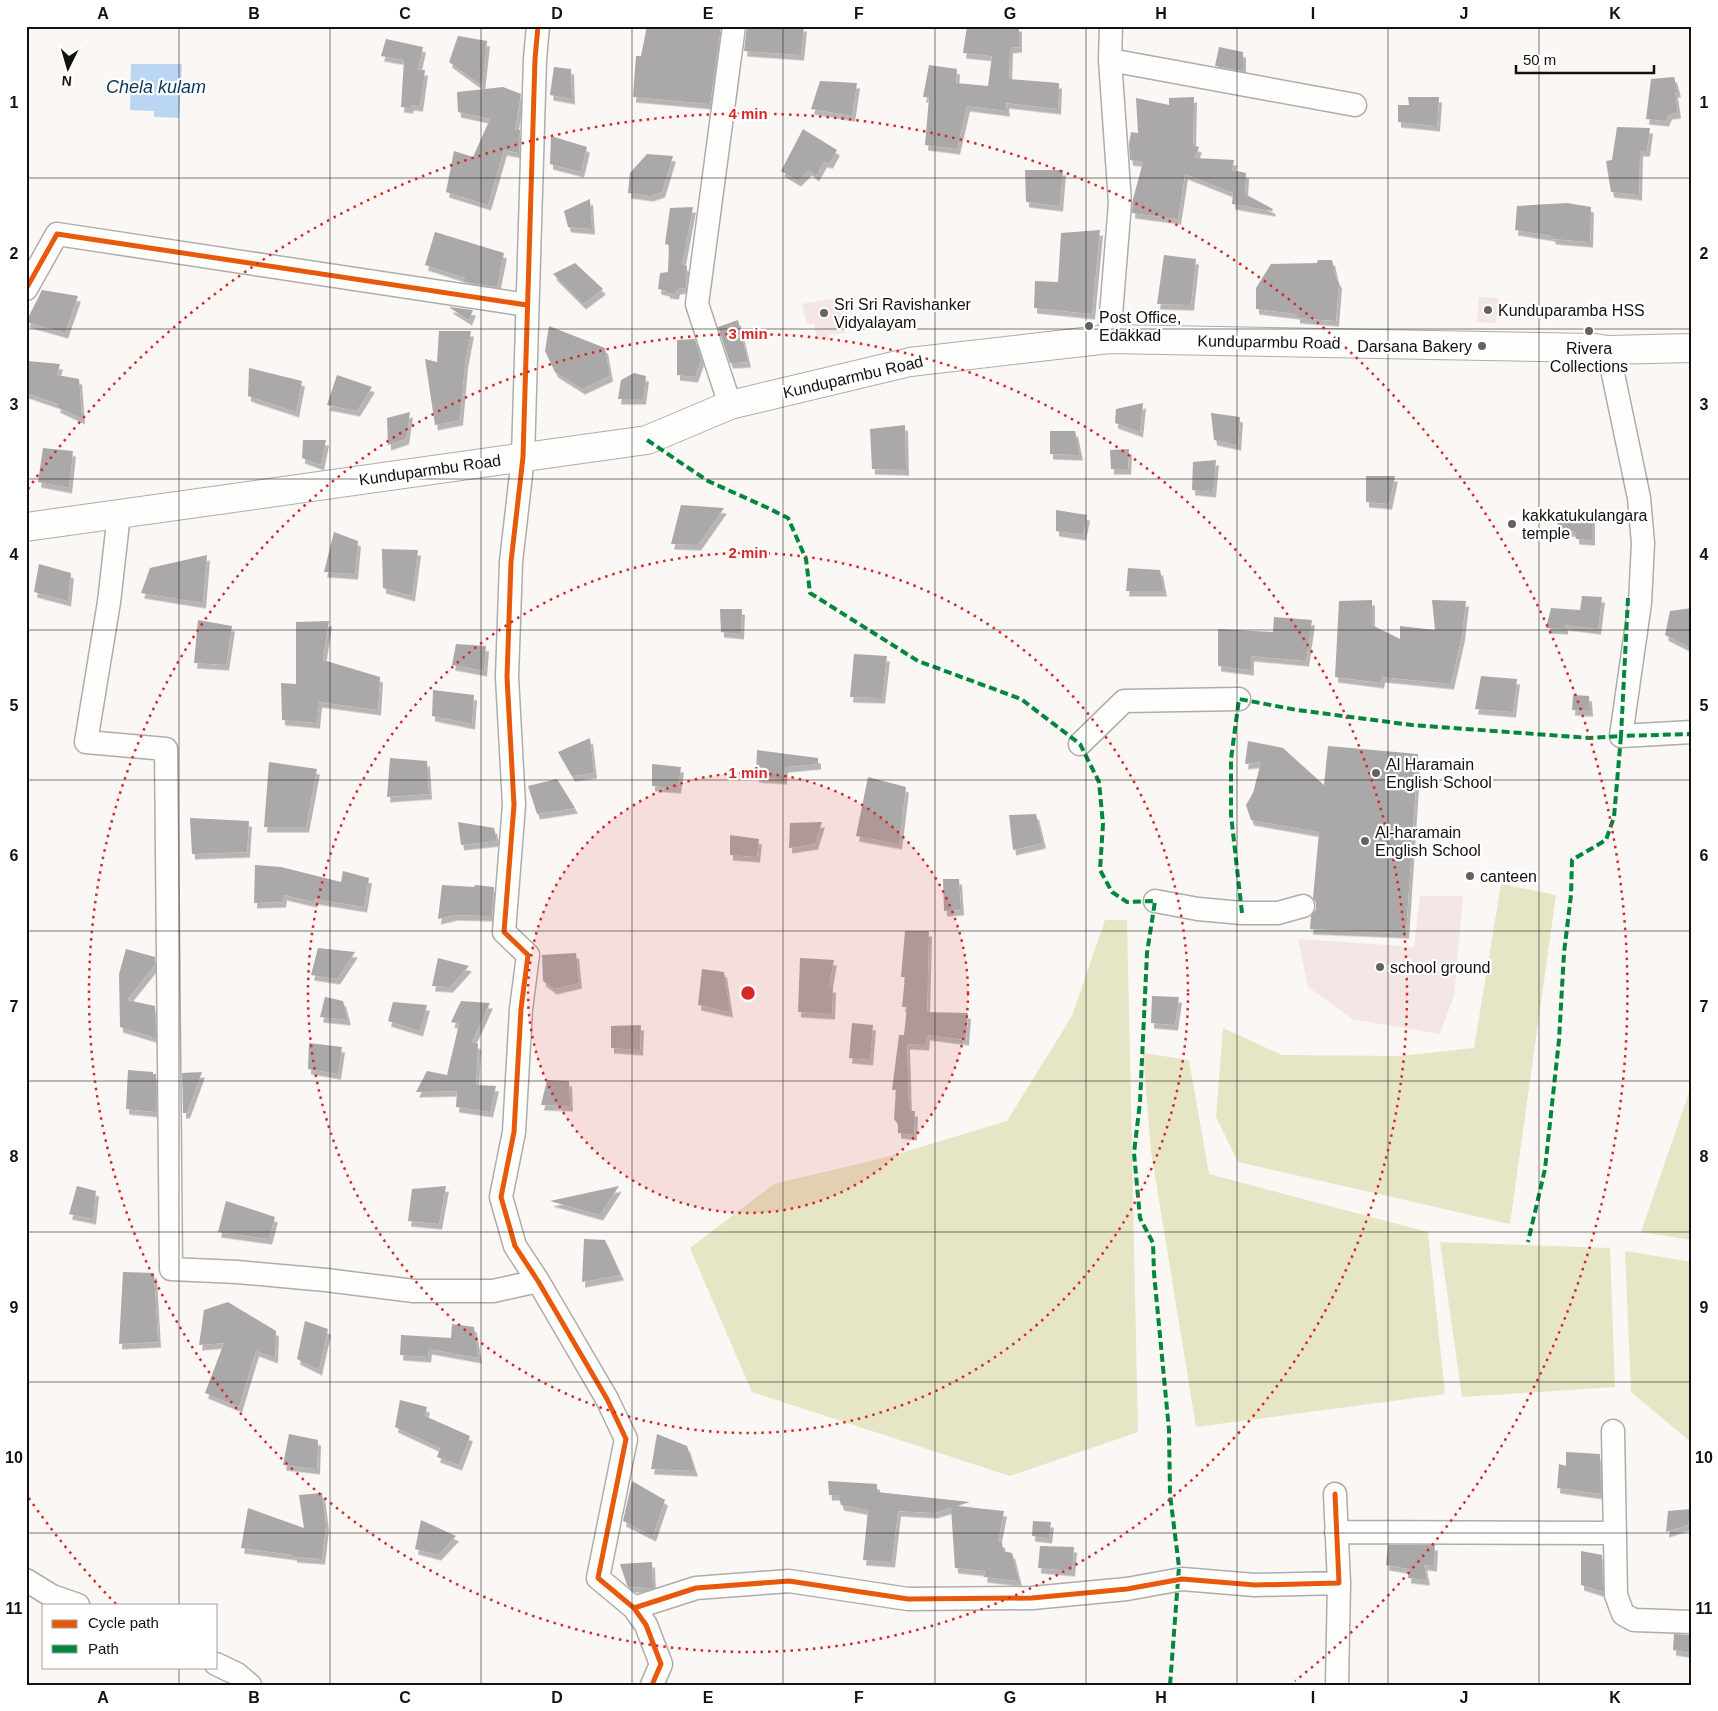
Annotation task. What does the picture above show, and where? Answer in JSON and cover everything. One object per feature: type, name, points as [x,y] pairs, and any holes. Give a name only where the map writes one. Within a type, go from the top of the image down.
[{"type":"main road","name":"Kunduparmbu Road","points":[[26,527],[647,440],[730,405],[910,362],[1109,340],[1585,348],[1608,350],[1692,348]]},
{"type":"street","points":[[538,26],[535,59],[523,457],[511,562],[507,677],[514,805],[504,932],[528,955],[522,1009],[514,1132],[501,1197],[515,1246],[538,1281],[607,1399],[626,1439],[598,1578],[634,1608],[646,1625],[661,1664],[652,1685]]},
{"type":"street","points":[[730,405],[697,304],[734,26]]},
{"type":"street","points":[[1109,340],[1120,204],[1110,60],[1111,26]]},
{"type":"street","points":[[1110,60],[1355,105]]},
{"type":"street","points":[[26,289],[57,234],[527,305]]},
{"type":"street","points":[[1608,350],[1639,498],[1643,543],[1640,603],[1621,736],[1692,732]]},
{"type":"street","points":[[119,514],[109,602],[86,742],[166,749],[171,1269],[236,1272],[326,1280],[414,1291],[493,1291],[538,1281]]},
{"type":"street","points":[[1080,744],[1124,701],[1239,699]]},
{"type":"street","points":[[1155,901],[1198,909],[1242,913],[1278,913],[1303,906]]},
{"type":"street","points":[[1613,1431],[1616,1595],[1623,1614],[1634,1620],[1692,1622]]},
{"type":"street","points":[[1335,1494],[1338,1583],[1337,1685]]},
{"type":"street","points":[[1336,1532],[1615,1533]]},
{"type":"street","points":[[634,1608],[696,1588],[789,1581],[908,1599],[1032,1598],[1127,1589],[1182,1579],[1255,1585],[1338,1583]]},
{"type":"street","points":[[26,1580],[52,1596],[75,1604]]},
{"type":"street","points":[[218,1665],[238,1674],[250,1685]]},
{"type":"shaded area","name":"Sri Sri Ravishanker Vidyalayam","points":[[842,297],[845,333],[829,335],[829,340],[817,340],[814,323],[807,324],[802,304]]},
{"type":"shaded area","name":"Kunduparamba HSS","points":[[1479,297],[1499,298],[1496,323],[1477,322]]},
{"type":"shaded area","name":"school ground","points":[[1420,896],[1463,896],[1454,995],[1440,1034],[1352,1019],[1308,987],[1298,939],[1414,947]]},
{"type":"green space","points":[[1501,884],[1556,895],[1510,1224],[1238,1162],[1216,1117],[1223,1028],[1282,1055],[1401,1056],[1474,1048]]},
{"type":"green space","points":[[1105,920],[1127,920],[1138,1432],[1010,1476],[752,1392],[690,1248],[774,1184],[891,1156],[1007,1121],[1072,1016]]},
{"type":"green space","points":[[1143,1053],[1189,1060],[1209,1174],[1428,1232],[1445,1394],[1196,1427],[1151,1151]]},
{"type":"green space","points":[[1692,1084],[1692,1240],[1641,1232]]},
{"type":"green space","points":[[1440,1242],[1610,1248],[1615,1387],[1462,1397]]},
{"type":"green space","points":[[1625,1251],[1692,1262],[1692,1443],[1631,1392]]},
{"type":"water","name":"Chela kulam","points":[[131,64],[182,64],[179,118],[154,117],[154,111],[130,110]]},
{"type":"building","points":[[647,26],[721,26],[710,104],[633,97],[636,56],[641,56]]},
{"type":"building","points":[[747,26],[804,26],[801,55],[744,51]]},
{"type":"building","points":[[967,26],[1019,26],[1019,47],[1010,48],[1009,79],[1059,83],[1058,109],[1006,103],[1007,111],[967,106],[957,149],[925,145],[929,97],[923,97],[929,65],[957,69],[956,83],[988,86],[992,56],[963,53]]},
{"type":"building","points":[[458,36],[487,41],[482,86],[449,62]]},
{"type":"building","points":[[386,39],[423,47],[418,70],[425,70],[420,106],[401,107],[404,60],[381,56]]},
{"type":"building","points":[[1219,47],[1243,52],[1243,71],[1215,66]]},
{"type":"building","points":[[554,67],[571,69],[572,99],[550,95]]},
{"type":"building","points":[[1674,77],[1678,92],[1675,92],[1678,113],[1669,114],[1666,121],[1646,119],[1651,79]]},
{"type":"building","points":[[820,81],[857,83],[852,116],[811,109]]},
{"type":"building","points":[[503,87],[521,94],[515,130],[520,130],[519,153],[504,150],[488,205],[446,192],[454,151],[473,157],[490,119],[458,112],[457,92]]},
{"type":"building","points":[[1194,97],[1193,145],[1199,147],[1195,158],[1234,160],[1232,170],[1246,173],[1245,194],[1273,209],[1272,211],[1232,204],[1233,193],[1185,174],[1178,219],[1132,213],[1133,199],[1143,162],[1130,160],[1129,144],[1131,132],[1138,133],[1136,98],[1169,105],[1169,98]]},
{"type":"building","points":[[1408,97],[1439,97],[1437,126],[1398,122],[1398,105],[1409,105]]},
{"type":"building","points":[[1617,127],[1650,128],[1647,151],[1640,151],[1639,195],[1611,192],[1606,161],[1612,160]]},
{"type":"building","points":[[803,129],[837,150],[830,163],[824,162],[816,176],[809,170],[798,181],[781,171]]},
{"type":"building","points":[[551,136],[587,147],[581,172],[550,164]]},
{"type":"building","points":[[647,154],[673,156],[662,192],[650,196],[628,193],[630,173]]},
{"type":"building","points":[[1025,170],[1063,170],[1060,206],[1026,202]]},
{"type":"building","points":[[590,199],[592,229],[568,227],[564,211]]},
{"type":"building","points":[[1567,203],[1591,207],[1590,242],[1553,239],[1552,236],[1515,230],[1517,206]]},
{"type":"building","points":[[693,207],[682,265],[687,266],[686,288],[677,289],[676,294],[667,293],[667,291],[658,289],[660,273],[668,272],[669,245],[665,244],[670,208]]},
{"type":"building","points":[[1100,230],[1092,314],[1034,308],[1035,281],[1058,282],[1061,233]]},
{"type":"building","points":[[435,232],[504,253],[497,287],[463,282],[465,278],[425,265]]},
{"type":"building","points":[[1164,255],[1196,259],[1191,305],[1157,304]]},
{"type":"building","points":[[1318,260],[1332,260],[1339,283],[1336,321],[1297,318],[1297,314],[1256,309],[1256,288],[1271,264],[1317,263]]},
{"type":"building","points":[[575,263],[603,289],[583,304],[553,274]]},
{"type":"building","points":[[42,290],[78,296],[65,333],[26,322]]},
{"type":"building","points":[[450,307],[473,310],[469,320]]},
{"type":"building","points":[[738,320],[748,362],[730,363],[718,327]]},
{"type":"building","points":[[549,326],[605,348],[610,376],[582,389],[555,372],[545,351]]},
{"type":"building","points":[[439,331],[471,331],[465,363],[460,420],[435,425],[425,359],[437,362]]},
{"type":"building","points":[[695,339],[701,360],[695,377],[677,375],[677,340]]},
{"type":"building","points":[[28,361],[60,364],[57,375],[79,379],[82,419],[57,407],[58,404],[26,393]]},
{"type":"building","points":[[249,368],[302,381],[296,412],[248,396]]},
{"type":"building","points":[[634,373],[646,376],[643,399],[618,399],[621,380]]},
{"type":"building","points":[[337,375],[372,387],[357,411],[327,405]]},
{"type":"building","points":[[1143,403],[1140,432],[1115,423],[1116,409]]},
{"type":"building","points":[[410,412],[406,439],[388,445],[387,418]]},
{"type":"building","points":[[1211,413],[1240,417],[1238,445],[1214,440]]},
{"type":"building","points":[[905,425],[906,470],[872,469],[870,429]]},
{"type":"building","points":[[1050,431],[1075,431],[1080,455],[1050,454]]},
{"type":"building","points":[[303,440],[326,440],[321,465],[302,458]]},
{"type":"building","points":[[43,448],[73,451],[69,488],[38,482]]},
{"type":"building","points":[[1129,449],[1128,469],[1111,469],[1110,450]]},
{"type":"building","points":[[1216,460],[1213,492],[1192,490],[1193,462]]},
{"type":"building","points":[[1366,476],[1395,476],[1389,504],[1366,502]]},
{"type":"building","points":[[681,505],[724,508],[698,545],[671,544]]},
{"type":"building","points":[[1056,510],[1087,515],[1083,535],[1056,531]]},
{"type":"building","points":[[1592,513],[1592,540],[1576,539],[1576,532],[1558,530],[1557,514]]},
{"type":"building","points":[[334,532],[358,541],[355,574],[324,572]]},
{"type":"building","points":[[382,549],[418,550],[412,596],[383,588]]},
{"type":"building","points":[[207,555],[203,603],[141,593],[150,568]]},
{"type":"building","points":[[39,564],[71,573],[68,601],[34,592]]},
{"type":"building","points":[[1128,568],[1160,570],[1164,591],[1126,591]]},
{"type":"building","points":[[1582,596],[1602,597],[1598,629],[1565,625],[1565,629],[1546,628],[1551,608],[1580,610]]},
{"type":"building","points":[[1372,600],[1372,625],[1400,639],[1400,626],[1435,630],[1432,600],[1466,601],[1462,635],[1451,684],[1382,677],[1381,683],[1335,677],[1339,601]]},
{"type":"building","points":[[1692,608],[1692,649],[1665,635],[1670,611]]},
{"type":"building","points":[[720,609],[742,609],[741,634],[721,632]]},
{"type":"building","points":[[1274,617],[1312,620],[1306,661],[1251,656],[1251,670],[1218,666],[1218,629],[1273,632]]},
{"type":"building","points":[[198,620],[232,626],[226,665],[194,663]]},
{"type":"building","points":[[329,621],[323,660],[380,677],[378,710],[319,702],[317,723],[282,720],[281,683],[296,684],[296,622]]},
{"type":"building","points":[[456,644],[486,646],[484,671],[452,665]]},
{"type":"building","points":[[854,654],[887,656],[882,698],[850,697]]},
{"type":"building","points":[[1481,676],[1517,679],[1513,712],[1475,709]]},
{"type":"building","points":[[433,690],[474,695],[472,724],[432,716]]},
{"type":"building","points":[[1573,695],[1589,696],[1590,711],[1572,710]]},
{"type":"building","points":[[590,738],[594,773],[572,776],[558,752]]},
{"type":"building","name":"Al-haramain English School","points":[[1248,741],[1283,748],[1324,785],[1328,746],[1418,754],[1406,933],[1310,929],[1311,916],[1316,909],[1316,903],[1313,898],[1319,832],[1251,820],[1246,805],[1253,793],[1261,762],[1245,764]]},
{"type":"building","points":[[757,750],[818,758],[818,764],[785,767],[784,779],[756,777]]},
{"type":"building","points":[[390,758],[427,761],[429,794],[387,797]]},
{"type":"building","points":[[269,762],[317,769],[306,827],[264,827]]},
{"type":"building","points":[[652,764],[681,767],[678,788],[652,786]]},
{"type":"building","points":[[868,777],[906,787],[899,844],[856,836]]},
{"type":"building","points":[[557,779],[575,808],[537,814],[528,786]]},
{"type":"building","points":[[1036,814],[1043,843],[1013,850],[1009,815]]},
{"type":"building","points":[[190,818],[249,821],[247,852],[192,854]]},
{"type":"building","points":[[458,822],[494,828],[497,841],[461,845]]},
{"type":"building","points":[[822,822],[815,844],[789,848],[790,823]]},
{"type":"building","points":[[730,835],[759,839],[757,857],[730,855]]},
{"type":"building","points":[[255,865],[281,867],[341,882],[343,871],[369,878],[364,907],[315,899],[314,902],[284,895],[283,902],[254,903]]},
{"type":"building","points":[[943,879],[959,879],[961,910],[944,911]]},
{"type":"building","points":[[442,885],[494,887],[492,916],[455,915],[438,919]]},
{"type":"building","points":[[905,931],[929,931],[927,1012],[968,1013],[966,1040],[927,1035],[926,1045],[907,1044],[909,1111],[915,1111],[914,1135],[898,1133],[898,1124],[894,1119],[896,1090],[892,1090],[899,1035],[904,1035],[907,1007],[902,1007],[905,977],[901,977]]},
{"type":"building","points":[[318,948],[355,952],[337,979],[311,975]]},
{"type":"building","points":[[126,949],[155,957],[155,965],[127,1000],[155,1006],[156,1038],[120,1027],[119,974]]},
{"type":"building","points":[[576,953],[579,983],[554,989],[543,981],[542,955]]},
{"type":"building","points":[[438,958],[469,966],[450,987],[432,986]]},
{"type":"building","points":[[800,958],[834,960],[829,987],[833,987],[832,1014],[798,1012]]},
{"type":"building","points":[[702,969],[724,972],[730,1012],[698,1005]]},
{"type":"building","points":[[1152,996],[1179,997],[1175,1025],[1151,1023]]},
{"type":"building","points":[[325,997],[343,1001],[348,1020],[320,1017]]},
{"type":"building","points":[[461,1001],[490,1003],[472,1042],[478,1044],[476,1085],[496,1086],[490,1112],[456,1107],[457,1091],[416,1092],[427,1071],[447,1075],[459,1024],[451,1022]]},
{"type":"building","points":[[393,1002],[427,1005],[420,1031],[388,1021]]},
{"type":"building","points":[[852,1023],[873,1025],[870,1060],[849,1058]]},
{"type":"building","points":[[641,1025],[640,1050],[611,1048],[611,1026]]},
{"type":"building","points":[[309,1043],[342,1047],[338,1074],[308,1069]]},
{"type":"building","points":[[128,1070],[153,1072],[153,1074],[156,1074],[156,1112],[126,1109]]},
{"type":"building","points":[[202,1072],[187,1113],[183,1113],[182,1073]]},
{"type":"building","points":[[547,1080],[569,1081],[570,1106],[541,1105]]},
{"type":"building","points":[[77,1186],[96,1191],[93,1219],[69,1214]]},
{"type":"building","points":[[446,1186],[439,1224],[408,1221],[412,1189]]},
{"type":"building","points":[[619,1186],[600,1215],[550,1201]]},
{"type":"building","points":[[226,1201],[275,1217],[269,1239],[218,1232]]},
{"type":"building","points":[[584,1239],[605,1240],[621,1275],[582,1282]]},
{"type":"building","points":[[123,1272],[154,1273],[158,1342],[119,1344]]},
{"type":"building","points":[[228,1302],[276,1331],[275,1358],[256,1351],[239,1407],[205,1393],[224,1343],[199,1345],[204,1310]]},
{"type":"building","points":[[305,1321],[328,1329],[319,1370],[297,1359]]},
{"type":"building","points":[[452,1324],[474,1327],[479,1358],[429,1349],[428,1357],[400,1355],[401,1335],[451,1338]]},
{"type":"building","points":[[400,1400],[427,1407],[425,1416],[470,1436],[459,1465],[437,1457],[440,1448],[395,1427]]},
{"type":"building","points":[[289,1434],[318,1440],[317,1469],[283,1465]]},
{"type":"building","points":[[657,1434],[687,1446],[695,1471],[651,1469]]},
{"type":"building","points":[[1566,1452],[1600,1454],[1601,1494],[1557,1488],[1559,1464],[1566,1466]]},
{"type":"building","points":[[632,1481],[665,1500],[653,1536],[623,1521]]},
{"type":"building","points":[[828,1481],[877,1484],[877,1492],[970,1502],[957,1506],[1004,1511],[998,1542],[1002,1542],[1003,1551],[1012,1553],[1019,1581],[984,1577],[985,1571],[955,1568],[951,1508],[934,1513],[898,1511],[892,1562],[863,1560],[868,1510],[841,1505],[838,1495],[829,1495]]},
{"type":"building","points":[[322,1493],[326,1525],[322,1559],[294,1557],[294,1555],[241,1548],[248,1508],[304,1528],[299,1495]]},
{"type":"building","points":[[1691,1509],[1688,1525],[1666,1532],[1668,1511]]},
{"type":"building","points":[[421,1520],[456,1536],[438,1555],[415,1549]]},
{"type":"building","points":[[1033,1521],[1051,1522],[1049,1538],[1032,1536]]},
{"type":"building","points":[[1388,1545],[1435,1545],[1434,1566],[1424,1565],[1427,1580],[1408,1578],[1409,1569],[1386,1565]]},
{"type":"building","points":[[1040,1546],[1074,1547],[1072,1571],[1038,1568]]},
{"type":"building","points":[[1581,1551],[1602,1555],[1603,1592],[1581,1585]]},
{"type":"building","points":[[652,1562],[653,1588],[629,1587],[627,1585],[620,1564]]},
{"type":"building","points":[[1674,1634],[1692,1635],[1692,1653],[1673,1650]]},
{"type":"marked path","points":[[647,440],[708,481],[788,518],[806,559],[810,593],[918,661],[1021,699],[1080,744],[1099,782],[1103,824],[1100,870],[1112,892],[1127,902],[1155,901],[1147,953],[1140,1102],[1134,1153],[1140,1218],[1153,1243],[1154,1273],[1169,1430],[1170,1494],[1179,1567],[1170,1685]]},
{"type":"marked path","points":[[1628,598],[1621,736],[1692,734]]},
{"type":"marked path","points":[[1242,913],[1231,815],[1231,759],[1239,699],[1297,710],[1412,725],[1590,738],[1621,736],[1614,817],[1606,840],[1572,860],[1571,895],[1564,953],[1559,1040],[1545,1169],[1528,1242]]},
{"type":"cycle path","points":[[538,26],[535,59],[523,457],[511,562],[507,677],[514,805],[504,932],[528,955],[521,1009],[514,1132],[501,1197],[515,1246],[538,1281],[607,1399],[626,1439],[598,1578],[634,1608],[646,1625],[661,1664],[652,1685]]},
{"type":"cycle path","points":[[26,289],[57,234],[527,305]]},
{"type":"cycle path","points":[[634,1608],[696,1588],[789,1581],[908,1599],[1032,1598],[1127,1589],[1182,1579],[1255,1585],[1339,1583],[1335,1494]]},
{"type":"place","name":"Kunduparamba HSS","points":[[1488,310]]},
{"type":"place","name":"Sri Sri Ravishanker Vidyalayam","points":[[824,313]]},
{"type":"place","name":"Post Office, Edakkad","points":[[1089,326]]},
{"type":"place","name":"Rivera Collections","points":[[1589,331]]},
{"type":"place","name":"Darsana Bakery","points":[[1482,346]]},
{"type":"place","name":"kakkatukulangara temple","points":[[1512,524]]},
{"type":"place","name":"Al Haramain English School","points":[[1376,773]]},
{"type":"place","name":"Al-haramain English School","points":[[1365,841]]},
{"type":"place","name":"canteen","points":[[1470,876]]},
{"type":"place","name":"school ground","points":[[1380,967]]}]
